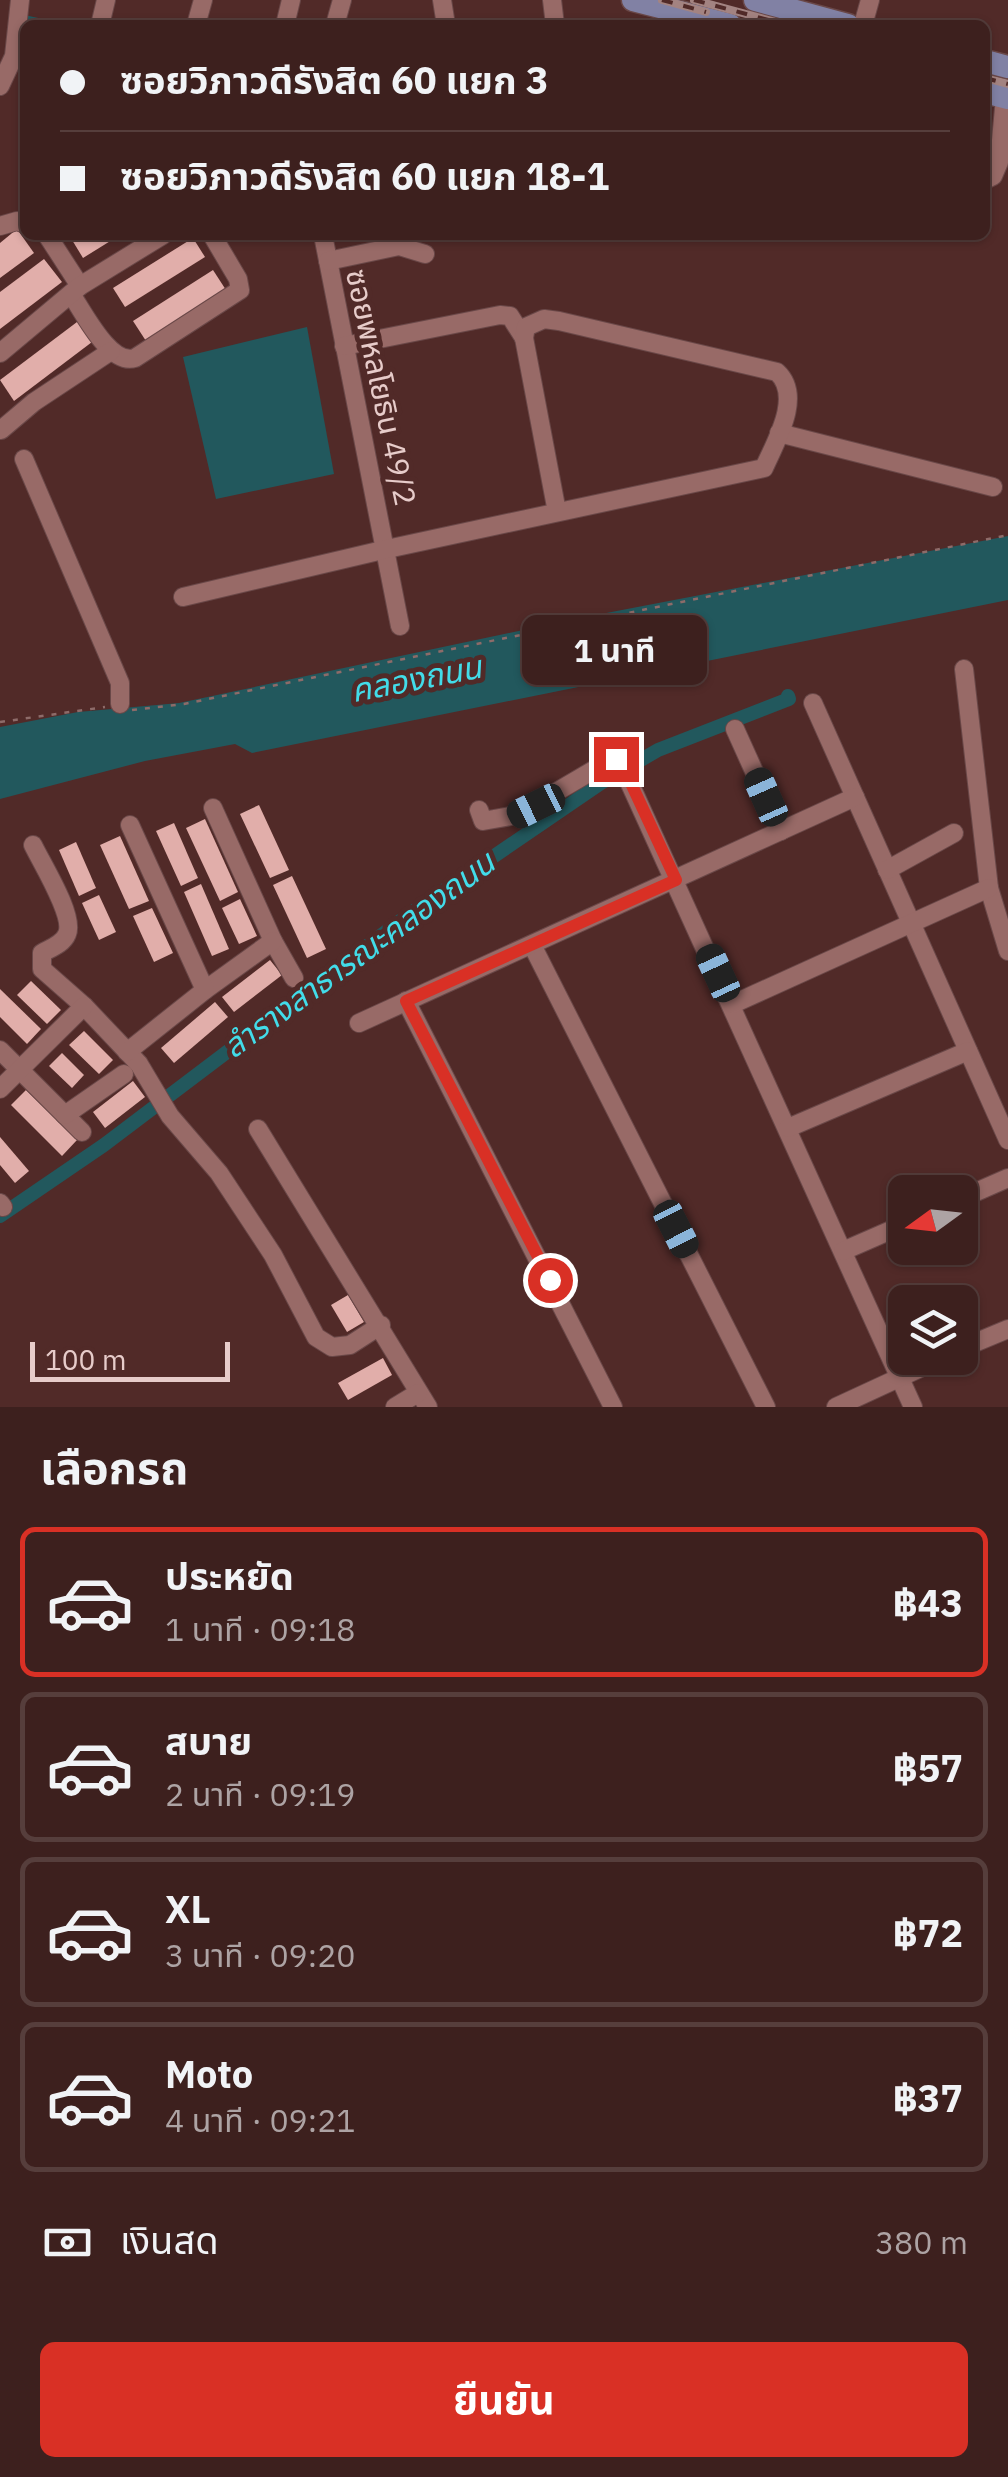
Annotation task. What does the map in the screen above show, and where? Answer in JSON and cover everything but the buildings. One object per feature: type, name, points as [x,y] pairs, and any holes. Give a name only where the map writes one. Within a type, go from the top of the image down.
[{"type":"main road","points":[[633,0],[711,20]]},
{"type":"main road","points":[[754,0],[829,20]]},
{"type":"street","points":[[0,86],[14,56],[20,11]]},
{"type":"street","points":[[990,178],[999,162],[999,96]]},
{"type":"street","points":[[50,240],[110,351],[128,360],[236,296],[240,290],[238,279],[215,240]]},
{"type":"street","points":[[0,353],[76,290],[155,240]]},
{"type":"street","name":"ซอยพหลโยธิน 49/2","points":[[324,240],[400,626]]},
{"type":"street","points":[[328,262],[398,246],[425,254]]},
{"type":"street","points":[[344,346],[500,315],[510,316],[524,338]]},
{"type":"street","points":[[184,597],[764,468],[790,394],[786,380],[778,372],[544,319],[526,327],[524,338],[557,512]]},
{"type":"street","points":[[0,430],[110,351]]},
{"type":"street","points":[[779,433],[993,487]]},
{"type":"street","points":[[24,459],[120,684],[120,704]]},
{"type":"street","points":[[964,669],[989,888],[1008,950]]},
{"type":"street","points":[[812,703],[1008,1140]]},
{"type":"street","points":[[735,730],[781,831]]},
{"type":"street","points":[[479,810],[482,821],[517,816],[610,761],[616,759],[624,770],[913,1407]]},
{"type":"street","points":[[359,1024],[855,797]]},
{"type":"street","points":[[213,808],[273,941],[294,978]]},
{"type":"street","points":[[130,825],[205,990]]},
{"type":"street","points":[[887,870],[954,833]]},
{"type":"street","points":[[33,845],[69,917],[68,933],[59,944],[42,953],[42,969],[127,1052],[170,1116],[218,1173],[273,1255],[316,1337],[332,1346],[350,1345],[381,1325]]},
{"type":"street","points":[[732,1004],[989,888]]},
{"type":"street","points":[[127,1052],[273,941]]},
{"type":"street","points":[[532,944],[766,1407]]},
{"type":"street","points":[[406,1001],[613,1407]]},
{"type":"street","points":[[0,1089],[84,1006]]},
{"type":"street","points":[[0,1050],[82,1132]]},
{"type":"street","points":[[788,1128],[968,1051]]},
{"type":"street","points":[[65,1115],[124,1074]]},
{"type":"street","points":[[258,1129],[381,1325],[423,1400],[395,1407]]},
{"type":"street","points":[[978,1191],[1008,1178]]},
{"type":"street","points":[[843,1251],[888,1231]]},
{"type":"street","points":[[978,1342],[1008,1328]]},
{"type":"street","points":[[836,1407],[899,1376]]},
{"type":"path","points":[[0,722],[120,704],[122,712],[184,704],[1008,535]]},
{"type":"water","points":[[307,327],[334,474],[216,499],[183,357]]},
{"type":"water","name":"คลองถนน","points":[[1008,536],[1008,600],[252,753],[235,744],[145,761],[0,799],[0,727],[78,712],[179,703],[575,619]]},
{"type":"waterway","points":[[24,17],[38,20]]},
{"type":"waterway","name":"ลำรางสาธารณะคลองถนน","points":[[0,1216],[104,1145],[408,915],[601,783],[658,750],[789,699],[788,696]]},
{"type":"railway","points":[[662,0],[706,12]]},
{"type":"railway","points":[[694,0],[768,20]]},
{"type":"railway","points":[[990,79],[1008,84]]},
{"type":"route","points":[[550,1280],[406,1001],[676,880],[622,764],[616,759]]}]
